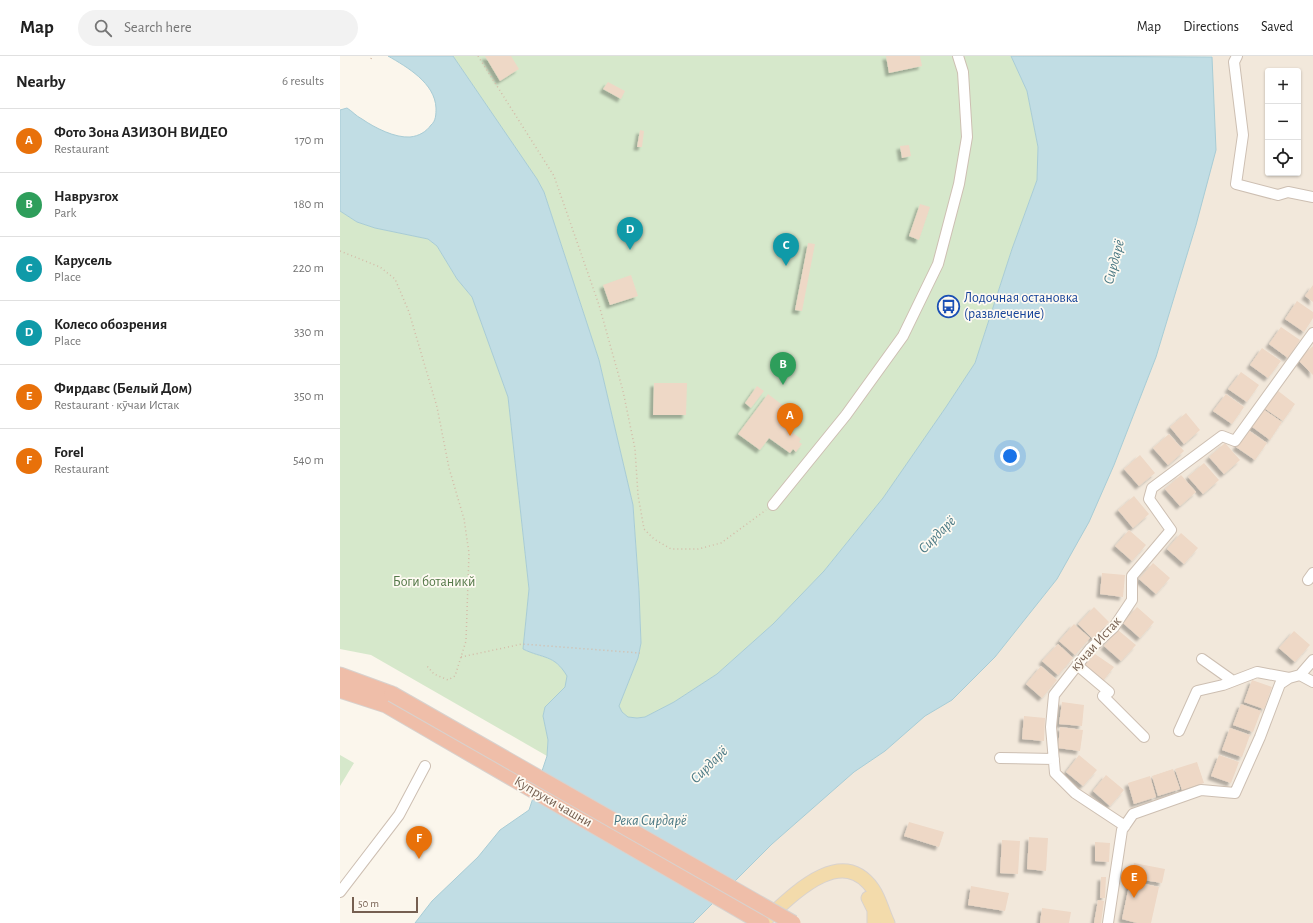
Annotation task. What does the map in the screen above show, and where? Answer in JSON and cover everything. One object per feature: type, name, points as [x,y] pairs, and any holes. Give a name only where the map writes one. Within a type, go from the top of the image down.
[{"type":"highway","points":[[340,675],[389,700],[793,923]]},
{"type":"highway","points":[[340,690],[389,700]]},
{"type":"highway","name":"Купруки чашни","points":[[389,700],[762,923]]},
{"type":"main road","points":[[762,923],[797,891],[821,875],[836,871],[850,873],[864,878],[874,890],[888,923]]},
{"type":"main road","points":[[771,923],[802,894],[824,881],[836,878],[851,879],[862,888],[874,910],[874,923]]},
{"type":"street","points":[[773,505],[846,415],[903,336],[938,264],[960,184],[967,137],[963,72],[958,56]]},
{"type":"street","points":[[1237,56],[1234,62],[1243,135],[1236,184],[1278,195],[1288,192],[1313,197]]},
{"type":"street","name":"кӯчаи Истак","points":[[1125,826],[1075,793],[1055,773],[1051,726],[1054,694],[1090,648],[1114,627],[1132,600],[1132,576],[1171,530],[1149,499],[1152,488],[1222,436],[1235,441],[1313,333]]},
{"type":"street","points":[[1202,659],[1233,681]]},
{"type":"street","points":[[1108,923],[1122,830],[1133,814],[1201,790],[1235,793],[1260,737],[1280,684],[1289,678],[1300,675],[1313,660]]},
{"type":"street","points":[[1077,665],[1109,692],[1103,696],[1144,737]]},
{"type":"street","points":[[1179,731],[1197,691],[1233,681],[1257,672],[1289,678]]},
{"type":"street","points":[[1300,675],[1313,682]]},
{"type":"street","points":[[1000,758],[1054,759]]},
{"type":"street","points":[[340,892],[399,815],[425,766]]},
{"type":"path","points":[[478,56],[554,176],[597,298],[623,391],[635,449],[638,495],[644,529],[654,539],[671,549],[698,548],[720,543],[773,505]]},
{"type":"path","points":[[340,251],[347,252],[380,268],[395,279],[411,319],[437,407],[449,468],[464,520],[469,554],[466,641],[454,676],[448,680],[434,674],[427,666]]},
{"type":"path","points":[[461,657],[522,644],[640,653]]},
{"type":"shaded area","points":[[1212,56],[1313,56],[1313,923],[693,923],[772,844],[806,814],[854,772],[885,751],[925,716],[952,700],[995,657],[1114,465],[1156,357],[1196,225]]},
{"type":"green space","points":[[453,56],[1011,56],[1027,91],[1038,147],[1037,180],[1012,249],[975,363],[883,498],[824,571],[773,624],[717,674],[674,702],[645,717],[628,717],[622,712],[619,706],[638,658],[641,643],[639,591],[633,505],[599,360],[544,192],[537,179]]},
{"type":"green space","name":"Боги ботаникй","points":[[340,211],[357,222],[375,228],[428,239],[437,246],[457,279],[472,297],[508,397],[529,589],[523,649],[552,660],[563,669],[568,676],[565,687],[545,707],[543,716],[548,740],[547,756],[371,655],[340,649]]},
{"type":"green space","points":[[340,755],[354,763],[340,786]]},
{"type":"water","name":"Река Сирдарё","points":[[388,56],[453,56],[537,179],[544,192],[599,360],[633,505],[641,643],[638,658],[619,706],[622,712],[628,717],[637,718],[645,717],[674,702],[717,674],[773,624],[824,571],[883,498],[975,363],[1012,249],[1037,180],[1038,147],[1027,91],[1011,56],[1212,57],[1216,150],[1196,225],[1156,357],[1114,465],[1089,522],[1057,579],[995,657],[952,700],[925,716],[885,751],[854,772],[772,844],[693,923],[415,923],[432,901],[478,857],[500,830],[529,810],[547,756],[548,740],[543,716],[545,707],[565,687],[567,676],[553,660],[523,649],[529,589],[508,397],[472,297],[457,279],[437,246],[428,239],[375,228],[357,222],[340,211],[340,110],[347,108],[373,126],[404,137],[419,135],[427,130],[435,119],[436,108],[431,91],[419,77]]},
{"type":"building","points":[[485,56],[511,56],[519,69],[500,81]]},
{"type":"building","points":[[886,56],[920,56],[922,66],[889,73]]},
{"type":"building","points":[[608,82],[625,91],[621,99],[603,89]]},
{"type":"building","points":[[640,130],[644,131],[642,147],[637,147]]},
{"type":"building","points":[[909,145],[911,156],[902,158],[900,146]]},
{"type":"building","points":[[920,204],[930,207],[919,240],[909,236]]},
{"type":"building","points":[[808,243],[815,244],[802,311],[795,310]]},
{"type":"building","points":[[631,275],[638,296],[610,305],[603,285]]},
{"type":"building","points":[[1313,285],[1313,302],[1305,296]]},
{"type":"building","points":[[1297,301],[1313,312],[1313,318],[1304,332],[1285,319]]},
{"type":"building","points":[[1281,327],[1300,340],[1288,358],[1269,344]]},
{"type":"building","points":[[1313,346],[1313,375],[1298,360]]},
{"type":"building","points":[[1262,348],[1281,361],[1268,378],[1250,365]]},
{"type":"building","points":[[1241,372],[1259,385],[1247,402],[1228,389]]},
{"type":"building","points":[[654,383],[687,383],[686,415],[653,415]]},
{"type":"building","points":[[757,386],[764,391],[751,408],[745,403]]},
{"type":"building","points":[[1277,390],[1295,404],[1283,421],[1264,408]]},
{"type":"building","points":[[768,394],[789,410],[780,423],[801,439],[799,442],[802,444],[796,452],[793,449],[790,453],[769,438],[760,450],[738,434]]},
{"type":"building","points":[[1226,394],[1244,407],[1232,424],[1213,411]]},
{"type":"building","points":[[1263,409],[1282,422],[1270,440],[1251,426]]},
{"type":"building","points":[[1186,413],[1200,430],[1184,444],[1170,427]]},
{"type":"building","points":[[1248,430],[1267,443],[1255,460],[1236,447]]},
{"type":"building","points":[[1169,434],[1184,451],[1168,465],[1153,448]]},
{"type":"building","points":[[1225,443],[1240,460],[1224,474],[1209,457]]},
{"type":"building","points":[[1140,455],[1155,473],[1139,486],[1124,469]]},
{"type":"building","points":[[1204,463],[1219,480],[1203,494],[1188,477]]},
{"type":"building","points":[[1181,475],[1196,492],[1180,506],[1165,489]]},
{"type":"building","points":[[1134,496],[1149,514],[1133,528],[1118,510]]},
{"type":"building","points":[[1129,530],[1146,545],[1132,561],[1115,546]]},
{"type":"building","points":[[1181,533],[1198,548],[1184,564],[1167,549]]},
{"type":"building","points":[[1153,563],[1170,578],[1156,594],[1139,579]]},
{"type":"building","points":[[1102,573],[1125,575],[1123,597],[1100,594]]},
{"type":"building","points":[[1094,607],[1109,622],[1093,639],[1078,624]]},
{"type":"building","points":[[1137,607],[1154,622],[1140,638],[1123,623]]},
{"type":"building","points":[[1074,624],[1090,638],[1075,655],[1059,641]]},
{"type":"building","points":[[1118,630],[1136,645],[1121,661],[1104,646]]},
{"type":"building","points":[[1294,631],[1310,645],[1295,662],[1279,648]]},
{"type":"building","points":[[1058,644],[1073,658],[1058,675],[1042,661]]},
{"type":"building","points":[[1095,654],[1114,667],[1103,681],[1084,666]]},
{"type":"building","points":[[1041,666],[1057,680],[1042,698],[1026,684]]},
{"type":"building","points":[[1252,680],[1272,687],[1264,709],[1244,702]]},
{"type":"building","points":[[1062,702],[1084,705],[1082,726],[1059,724]]},
{"type":"building","points":[[1241,704],[1261,711],[1253,732],[1233,725]]},
{"type":"building","points":[[1024,716],[1045,718],[1044,741],[1022,739]]},
{"type":"building","points":[[1060,727],[1083,730],[1080,751],[1058,748]]},
{"type":"building","points":[[1230,728],[1250,735],[1242,757],[1222,750]]},
{"type":"building","points":[[1079,755],[1097,770],[1083,786],[1066,772]]},
{"type":"building","points":[[1219,755],[1239,762],[1231,783],[1211,776]]},
{"type":"building","points":[[1197,762],[1204,783],[1182,790],[1175,769]]},
{"type":"building","points":[[1173,769],[1180,789],[1158,796],[1152,776]]},
{"type":"building","points":[[1106,775],[1124,790],[1110,806],[1093,791]]},
{"type":"building","points":[[1150,776],[1156,797],[1134,804],[1128,783]]},
{"type":"building","points":[[909,822],[944,832],[939,847],[904,836]]},
{"type":"building","points":[[1029,837],[1048,838],[1046,871],[1027,869]]},
{"type":"building","points":[[1002,840],[1020,841],[1018,874],[1000,873]]},
{"type":"building","points":[[1095,842],[1110,843],[1109,862],[1095,861]]},
{"type":"building","points":[[1134,863],[1165,869],[1162,883],[1131,878]]},
{"type":"building","points":[[1101,877],[1106,877],[1105,898],[1100,898]]},
{"type":"building","points":[[1130,881],[1159,887],[1151,923],[1137,923],[1122,919]]},
{"type":"building","points":[[971,886],[1009,893],[1005,911],[968,905]]},
{"type":"building","points":[[1098,900],[1104,901],[1101,923],[1094,923]]},
{"type":"building","points":[[1042,908],[1071,912],[1069,923],[1040,923]]},
{"type":"place","name":"Колесо обозрения","points":[[630,250]]},
{"type":"place","name":"Карусель","points":[[786,266]]},
{"type":"place","name":"Лодочная остановка (развлечение)","points":[[949,306]]},
{"type":"place","name":"Наврузгох","points":[[783,385]]},
{"type":"place","name":"Фото Зона АЗИЗОН ВИДЕО","points":[[790,436]]},
{"type":"place","name":"Forel","points":[[419,859]]},
{"type":"place","name":"Фирдавс (Белый Дом)","points":[[1134,898]]},
{"type":"water label","name":"Сирдарё","points":[[1114,262]]},
{"type":"water label","name":"Сирдарё","points":[[937,535]]},
{"type":"water label","name":"Сирдарё","points":[[709,765]]}]
